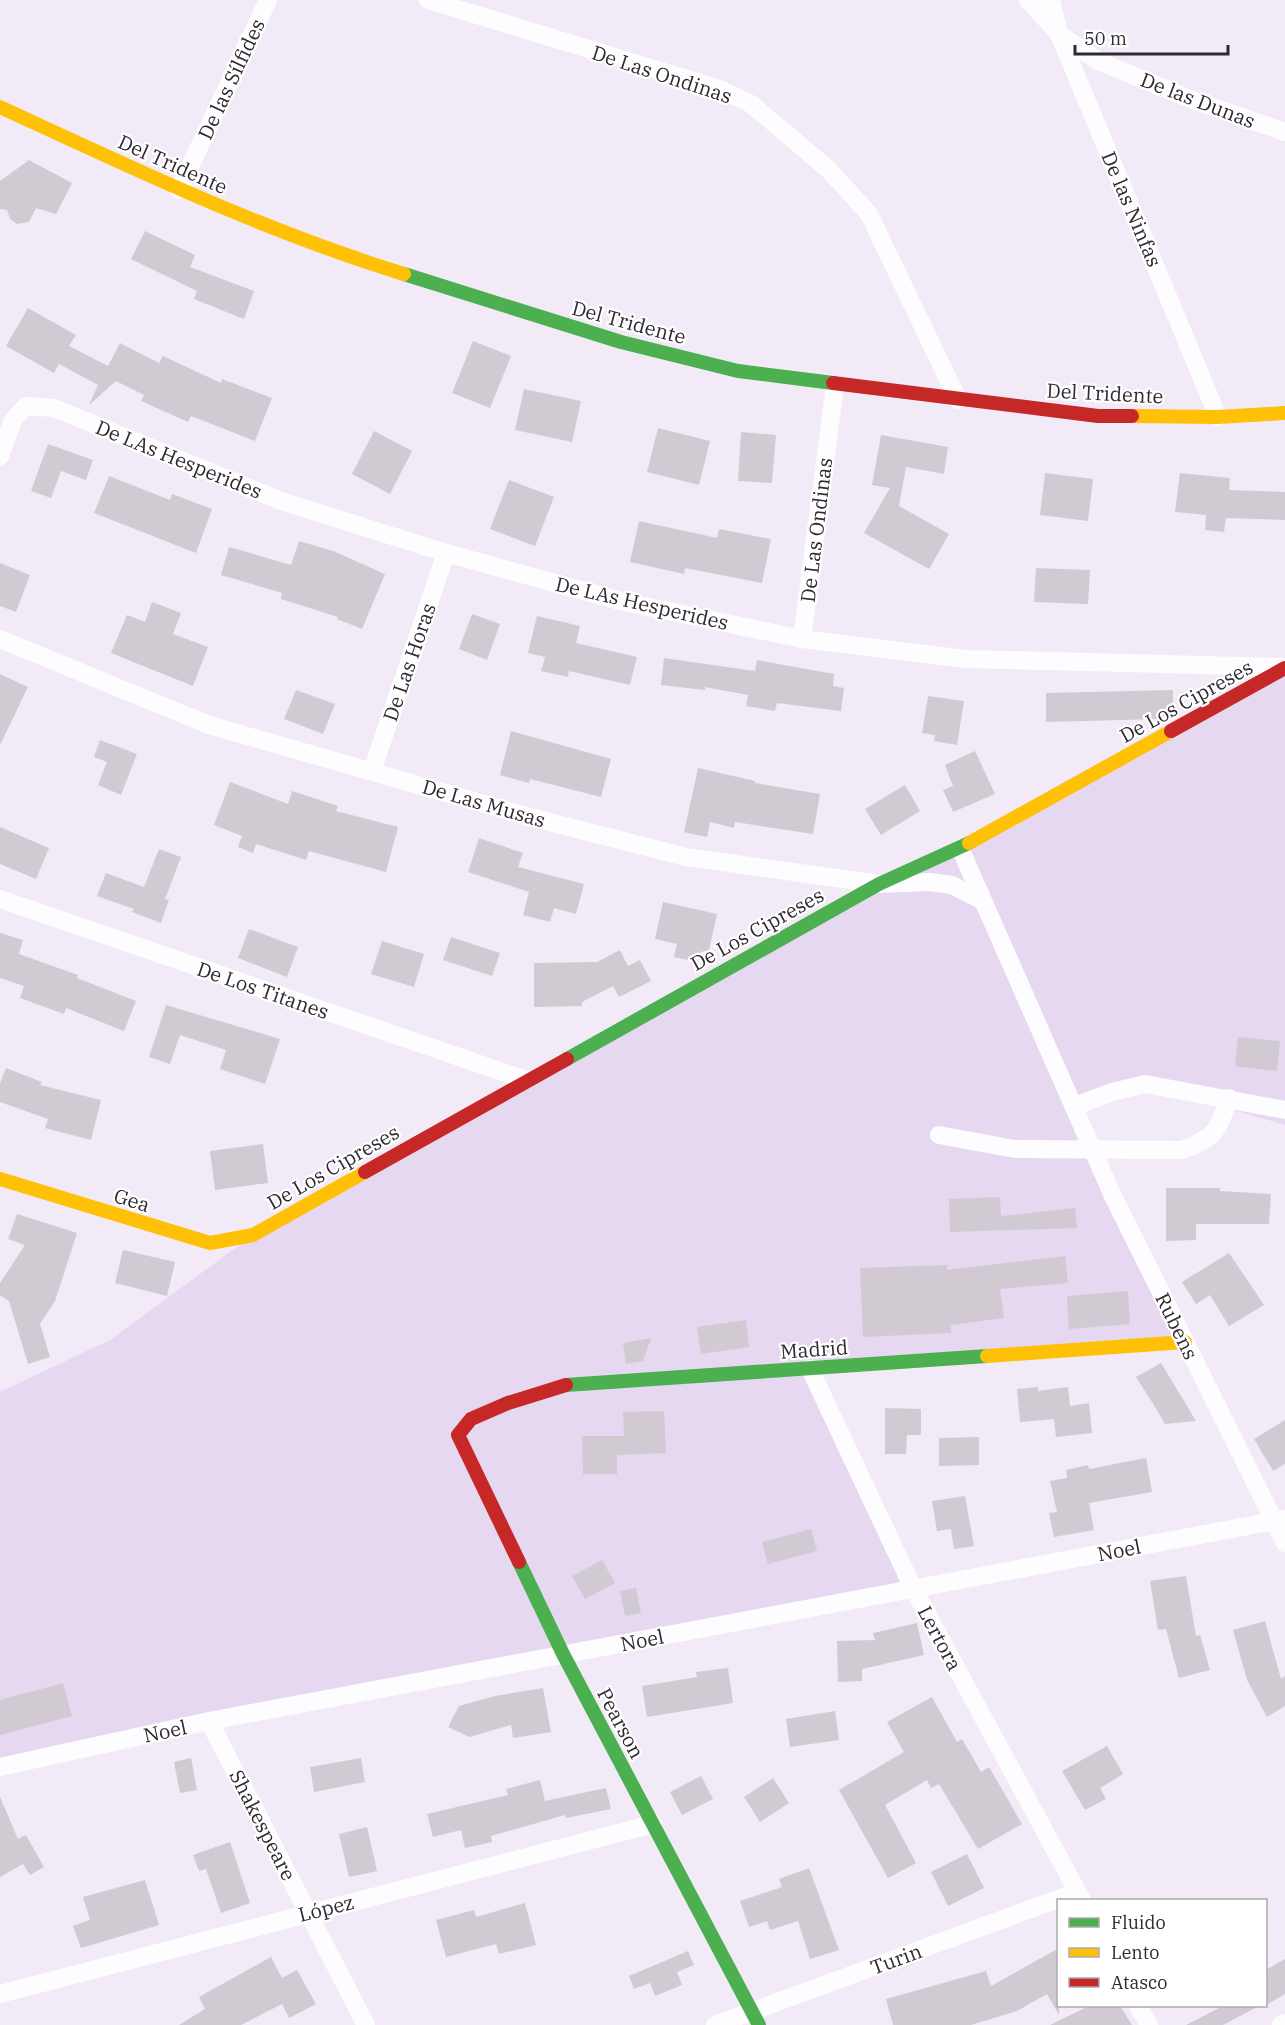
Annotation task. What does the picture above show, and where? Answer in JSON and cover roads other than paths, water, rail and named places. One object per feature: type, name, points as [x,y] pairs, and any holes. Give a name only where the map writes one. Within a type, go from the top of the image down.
[{"type":"street","name":"De las Sílfides","points":[[179,190],[268,0]]},
{"type":"street","name":"De Las Ondinas","points":[[428,0],[720,89],[751,104],[828,169],[869,214],[958,400]]},
{"type":"street","name":"De las Dunas","points":[[1028,0],[1059,34],[1098,61],[1195,101],[1285,132]]},
{"type":"street","name":"De las Ninfas","points":[[1051,0],[1059,34],[1218,417]]},
{"type":"street","name":"Del Tridente","points":[[3,113],[179,190],[358,260],[621,342],[738,370],[835,385],[1098,416],[1218,417],[1285,413]]},
{"type":"street","name":"De Las Ondinas","points":[[802,639],[835,385]]},
{"type":"street","name":"De LAs Hesperides","points":[[0,456],[13,420],[26,406],[54,408],[281,501],[446,553],[620,601],[802,639],[966,659],[1285,668]]},
{"type":"street","name":"De Las Horas","points":[[372,771],[446,553]]},
{"type":"street","name":"De Las Musas","points":[[0,639],[208,725],[526,816],[686,857],[879,884],[930,882],[951,885],[983,901]]},
{"type":"street","name":"De Los Cipreses","points":[[253,1235],[879,884],[960,848],[1285,668]]},
{"type":"street","name":"Rubens","points":[[960,848],[1112,1194],[1185,1342],[1279,1520],[1285,1543]]},
{"type":"street","name":"De Los Titanes","points":[[0,899],[526,1080]]},
{"type":"street","points":[[1075,1106],[1112,1092],[1145,1084],[1285,1110]]},
{"type":"street","points":[[939,1135],[1015,1149],[1182,1150],[1205,1142],[1218,1130],[1229,1098]]},
{"type":"street","name":"Gea","points":[[0,1179],[210,1243],[253,1235]]},
{"type":"street","name":"Madrid","points":[[458,1435],[471,1419],[508,1403],[565,1385],[1185,1342]]},
{"type":"street","name":"Lertora","points":[[810,1369],[914,1588],[1079,1896]]},
{"type":"street","name":"Pearson","points":[[458,1435],[563,1654],[755,2019]]},
{"type":"street","name":"Noel","points":[[0,1767],[209,1722],[1279,1520]]},
{"type":"street","name":"Shakespeare","points":[[209,1722],[366,2025]]},
{"type":"street","name":"López","points":[[0,1994],[653,1824]]},
{"type":"street","name":"Turin","points":[[715,2025],[755,2019],[1057,1904]]},
{"type":"street","points":[[1139,2007],[1149,2025]]},
{"type":"street","points":[[1281,2025],[1285,2023]]}]
